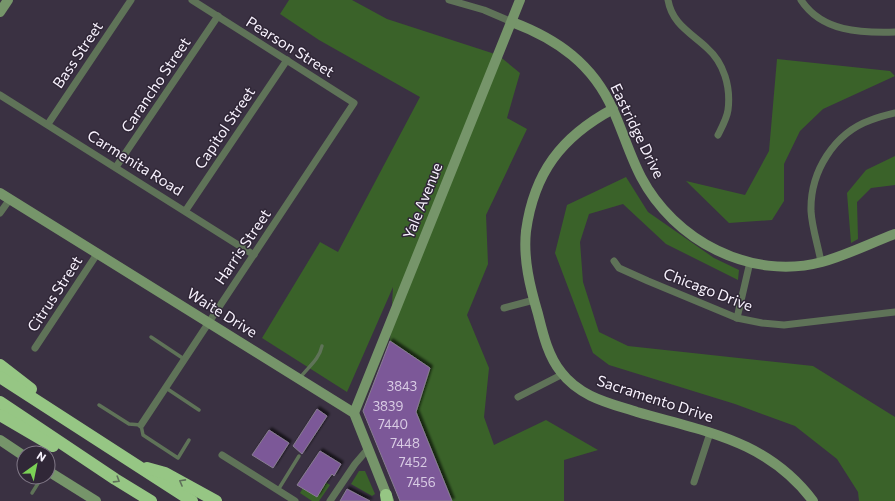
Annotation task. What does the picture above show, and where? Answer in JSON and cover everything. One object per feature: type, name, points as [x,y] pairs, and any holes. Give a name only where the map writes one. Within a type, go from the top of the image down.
[{"type":"highway","points":[[0,365],[91,437]]},
{"type":"highway","points":[[0,377],[192,501]]},
{"type":"highway","points":[[0,402],[84,459],[151,501]]},
{"type":"highway","points":[[0,416],[65,452],[84,459]]},
{"type":"highway","points":[[136,465],[165,473],[216,501]]},
{"type":"street","points":[[0,12],[8,0]]},
{"type":"street","name":"Bass Street","points":[[48,124],[131,0]]},
{"type":"street","name":"Pearson Street","points":[[192,0],[354,103]]},
{"type":"street","points":[[449,0],[484,10],[512,22]]},
{"type":"street","name":"Yale Avenue","points":[[354,413],[520,0]]},
{"type":"street","points":[[668,0],[671,13],[684,30],[714,55],[726,75],[728,110],[718,135]]},
{"type":"street","points":[[801,0],[818,17],[839,28],[868,33],[895,32]]},
{"type":"street","name":"Carancho Street","points":[[116,167],[218,16]]},
{"type":"street","name":"Eastridge Drive","points":[[512,22],[541,34],[569,52],[591,74],[613,109],[641,177],[667,215],[703,244],[730,256],[750,262],[777,266],[821,262],[895,234]]},
{"type":"street","name":"Capitol Street","points":[[186,210],[287,60]]},
{"type":"street","name":"Carmenita Road","points":[[0,95],[186,210],[254,255]]},
{"type":"street","name":"Harris Street","points":[[140,424],[354,103]]},
{"type":"street","name":"Sacramento Drive","points":[[613,109],[594,119],[561,147],[541,177],[533,195],[525,243],[528,280],[545,340],[563,374],[579,389],[599,400],[743,444],[770,459],[790,475],[813,501]]},
{"type":"street","points":[[821,262],[812,220],[811,203],[814,186],[822,164],[838,142],[849,133],[870,120],[895,113]]},
{"type":"street","name":"Waite Drive","points":[[0,193],[354,413]]},
{"type":"street","points":[[0,213],[10,199]]},
{"type":"street","name":"Citrus Street","points":[[35,348],[98,254]]},
{"type":"street","name":"Chicago Drive","points":[[614,261],[619,268],[737,318],[784,325],[895,312]]},
{"type":"street","points":[[737,318],[750,262]]},
{"type":"street","points":[[504,308],[534,300]]},
{"type":"street","points":[[518,397],[563,374]]},
{"type":"street","points":[[354,413],[387,500]]},
{"type":"street","points":[[694,482],[710,433]]},
{"type":"street","points":[[0,440],[16,451]]},
{"type":"street","points":[[330,501],[355,464],[367,450]]},
{"type":"street","points":[[222,455],[295,501]]},
{"type":"street","points":[[56,476],[93,500]]},
{"type":"lane","points":[[151,337],[184,359]]},
{"type":"lane","points":[[300,379],[309,366],[320,356],[322,346]]},
{"type":"lane","points":[[165,388],[199,410]]},
{"type":"lane","points":[[99,405],[129,424],[140,424],[143,435],[178,458],[189,440]]},
{"type":"lane","points":[[278,490],[300,456]]},
{"type":"lane","points":[[32,493],[37,485]]},
{"type":"green space","points":[[289,0],[352,0],[387,19],[498,55],[520,73],[507,118],[527,129],[486,215],[488,264],[467,315],[489,368],[484,417],[494,445],[546,420],[598,450],[564,460],[564,501],[452,501],[416,412],[430,368],[390,341],[393,287],[347,392],[262,338],[320,242],[338,252],[420,97],[319,40],[280,14]]},
{"type":"green space","points":[[777,59],[890,71],[895,76],[823,109],[800,131],[784,164],[784,201],[772,220],[729,223],[686,181],[745,195],[769,151]]},
{"type":"green space","points":[[895,156],[895,185],[871,188],[857,202],[858,239],[851,243],[847,193],[866,170]]},
{"type":"green space","points":[[626,177],[648,212],[714,258],[739,270],[738,280],[666,244],[623,204],[589,214],[580,242],[583,282],[599,332],[628,346],[813,366],[895,417],[895,501],[859,501],[858,492],[837,459],[795,426],[735,404],[609,365],[593,353],[555,253],[567,205]]},
{"type":"green space","points":[[359,471],[365,471],[375,494],[372,496],[351,484]]},
{"type":"green space","points":[[308,476],[317,477],[330,485],[319,501],[312,501],[300,493],[303,488],[317,497],[323,488]]},
{"type":"building","points":[[390,341],[430,368],[416,412],[452,501],[400,501],[363,411]]},
{"type":"building","points":[[317,409],[327,416],[302,454],[293,446]]},
{"type":"building","points":[[269,430],[289,443],[273,468],[252,455]]},
{"type":"building","points":[[320,451],[341,464],[334,476],[332,474],[326,482],[317,497],[297,485]]},
{"type":"building","points":[[347,489],[370,501],[340,501]]}]
